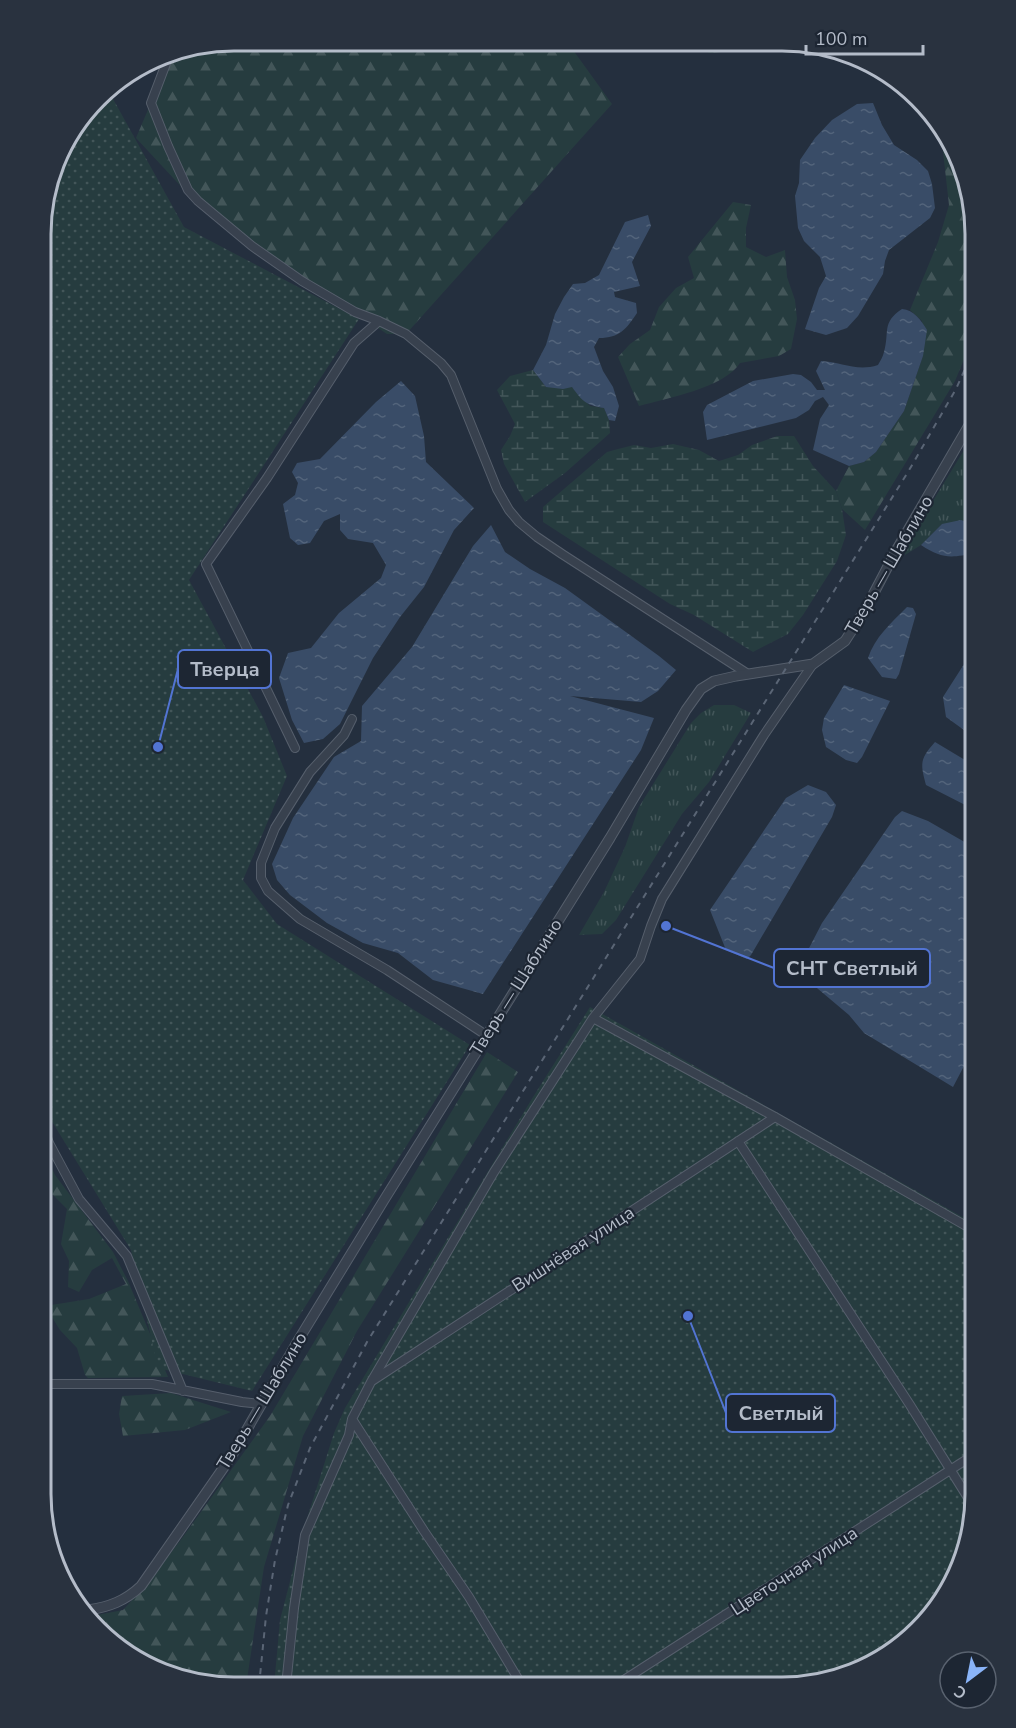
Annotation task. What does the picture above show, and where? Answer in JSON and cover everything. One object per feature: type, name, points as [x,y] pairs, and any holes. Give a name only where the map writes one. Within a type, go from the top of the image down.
[{"type":"street","points":[[166,64],[151,103],[188,190],[198,201],[239,236],[302,281],[355,312],[406,334],[441,363],[451,375],[497,489],[519,522],[562,554],[747,674]]},
{"type":"street","points":[[295,748],[206,564],[267,478],[354,343],[379,321]]},
{"type":"street","name":"Тверь — Шаблино","points":[[93,1609],[104,1608],[123,1600],[146,1580],[231,1457],[362,1235],[610,838],[693,700],[703,687],[712,682],[813,664],[841,644],[854,629],[897,549],[965,432]]},
{"type":"street","points":[[286,1677],[305,1535],[349,1435],[352,1419],[371,1382],[494,1172],[593,1018],[640,959],[662,899],[764,735],[813,664]]},
{"type":"street","points":[[352,719],[344,735],[310,772],[275,828],[261,863],[261,878],[268,891],[300,919],[387,970],[486,1035]]},
{"type":"street","points":[[593,1018],[775,1117],[965,1225]]},
{"type":"street","name":"Вишнёвая улица","points":[[371,1382],[775,1117]]},
{"type":"street","points":[[738,1141],[965,1493]]},
{"type":"street","points":[[51,1147],[79,1199],[127,1256],[183,1391]]},
{"type":"street","points":[[51,1384],[152,1384],[262,1404]]},
{"type":"street","points":[[352,1419],[469,1597],[517,1677]]},
{"type":"street","name":"Цветочная улица","points":[[629,1677],[965,1461]]},
{"type":"green space","points":[[234,51],[574,51],[612,104],[406,334],[387,334],[202,209],[136,138],[167,64],[186,57]]},
{"type":"green space","points":[[706,51],[733,51],[709,53]]},
{"type":"green space","points":[[112,97],[184,227],[359,319],[189,580],[263,717],[287,776],[243,880],[277,924],[470,1045],[252,1391],[158,1368],[131,1250],[51,1120],[51,234],[57,186],[65,164],[82,132]]},
{"type":"green space","points":[[942,145],[955,175],[965,222],[965,357],[955,381],[865,530],[842,509],[836,491],[849,466],[864,462],[876,452],[904,411],[923,356],[922,321],[910,310],[938,242],[949,205]]},
{"type":"green space","points":[[733,202],[751,205],[746,228],[746,247],[766,257],[785,250],[787,277],[795,300],[797,319],[791,349],[779,356],[740,363],[721,379],[694,391],[639,406],[618,357],[630,344],[650,330],[659,307],[676,288],[694,278],[688,257]]},
{"type":"green space","points":[[533,370],[546,387],[572,387],[590,406],[604,408],[609,420],[610,433],[565,473],[525,502],[504,464],[501,450],[515,424],[497,390],[510,376]]},
{"type":"green space","points":[[777,436],[794,436],[813,466],[836,491],[842,509],[846,535],[837,561],[803,615],[788,634],[753,652],[694,615],[670,604],[543,522],[543,507],[607,452],[634,445],[651,448],[673,444],[699,450],[719,461],[738,455],[752,445]]},
{"type":"green space","points":[[965,448],[965,528],[942,524],[921,545],[905,555],[905,547]]},
{"type":"green space","points":[[714,705],[734,705],[751,713],[709,782],[682,814],[616,920],[602,934],[579,935],[604,892],[625,847],[639,807],[691,723]]},
{"type":"green space","points":[[590,1007],[965,1218],[965,1506],[961,1530],[946,1575],[934,1596],[920,1615],[874,1653],[841,1667],[794,1677],[275,1677],[280,1620],[303,1531],[334,1433],[345,1408]]},
{"type":"green space","points":[[487,1052],[518,1072],[357,1331],[303,1436],[264,1567],[247,1677],[186,1671],[142,1653],[123,1639],[98,1615],[123,1610],[144,1587],[270,1416]]},
{"type":"green space","points":[[51,1166],[55,1175],[113,1252],[128,1281],[168,1377],[88,1378],[85,1375],[77,1348],[60,1330],[51,1316],[51,1305],[89,1299],[126,1284],[112,1258],[92,1270],[79,1292],[68,1287],[69,1261],[61,1244],[67,1209],[51,1193]]},
{"type":"green space","points":[[171,1393],[231,1412],[185,1430],[123,1436],[119,1414],[122,1396]]},
{"type":"water","points":[[873,103],[894,145],[917,160],[928,171],[935,208],[930,218],[889,250],[883,274],[858,316],[847,328],[826,335],[805,329],[819,288],[826,276],[820,257],[804,241],[798,228],[795,196],[799,183],[800,160],[815,138],[832,120],[857,104]]},
{"type":"water","points":[[648,215],[651,226],[632,262],[640,286],[614,292],[615,297],[636,303],[637,313],[622,331],[606,338],[599,338],[594,347],[603,371],[613,387],[619,406],[615,421],[609,420],[604,408],[585,402],[572,387],[563,389],[546,387],[533,370],[546,345],[555,314],[573,284],[585,283],[599,275],[625,222]]},
{"type":"water","points":[[902,309],[914,313],[927,330],[923,356],[904,411],[876,452],[864,462],[849,466],[813,450],[820,419],[829,405],[823,397],[796,418],[707,440],[703,412],[707,405],[753,381],[793,374],[801,375],[817,390],[825,390],[816,371],[821,361],[856,367],[878,365],[884,354],[889,323]]},
{"type":"water","points":[[401,381],[415,396],[424,436],[426,462],[474,508],[454,530],[424,587],[400,617],[373,658],[340,724],[323,739],[304,743],[292,720],[279,678],[288,653],[311,648],[339,613],[381,578],[386,565],[373,543],[348,539],[340,530],[340,514],[324,521],[310,543],[298,545],[290,538],[283,504],[295,495],[298,483],[292,472],[297,463],[320,459],[376,402]]},
{"type":"water","points":[[965,521],[965,555],[941,555],[921,545],[942,524]]},
{"type":"water","points":[[491,525],[505,552],[565,588],[676,670],[658,691],[641,702],[570,696],[654,718],[641,750],[483,994],[433,980],[398,953],[363,943],[327,923],[290,895],[277,880],[272,864],[293,818],[334,757],[361,741],[362,706],[412,647],[473,546]]},
{"type":"water","points":[[907,607],[913,608],[916,614],[899,674],[896,679],[882,677],[868,658],[879,637]]},
{"type":"water","points":[[965,663],[965,731],[946,717],[943,697]]},
{"type":"water","points":[[844,685],[890,701],[857,763],[846,760],[826,747],[822,730],[824,718]]},
{"type":"water","points":[[935,742],[965,760],[965,805],[926,785],[923,762],[926,753]]},
{"type":"water","points":[[808,785],[826,792],[836,805],[832,817],[747,959],[726,950],[710,910],[786,798]]},
{"type":"water","points":[[902,811],[928,821],[965,842],[965,1064],[953,1087],[864,1033],[849,1015],[811,983],[804,969],[806,954],[822,923],[895,817]]},
{"type":"railway","points":[[260,1677],[275,1560],[288,1505],[310,1448],[367,1342],[908,472],[965,369]]},
{"type":"place","name":"Тверца","points":[[158,747]]},
{"type":"place","name":"СНТ Светлый","points":[[666,926]]},
{"type":"place","name":"Светлый","points":[[688,1316]]}]
